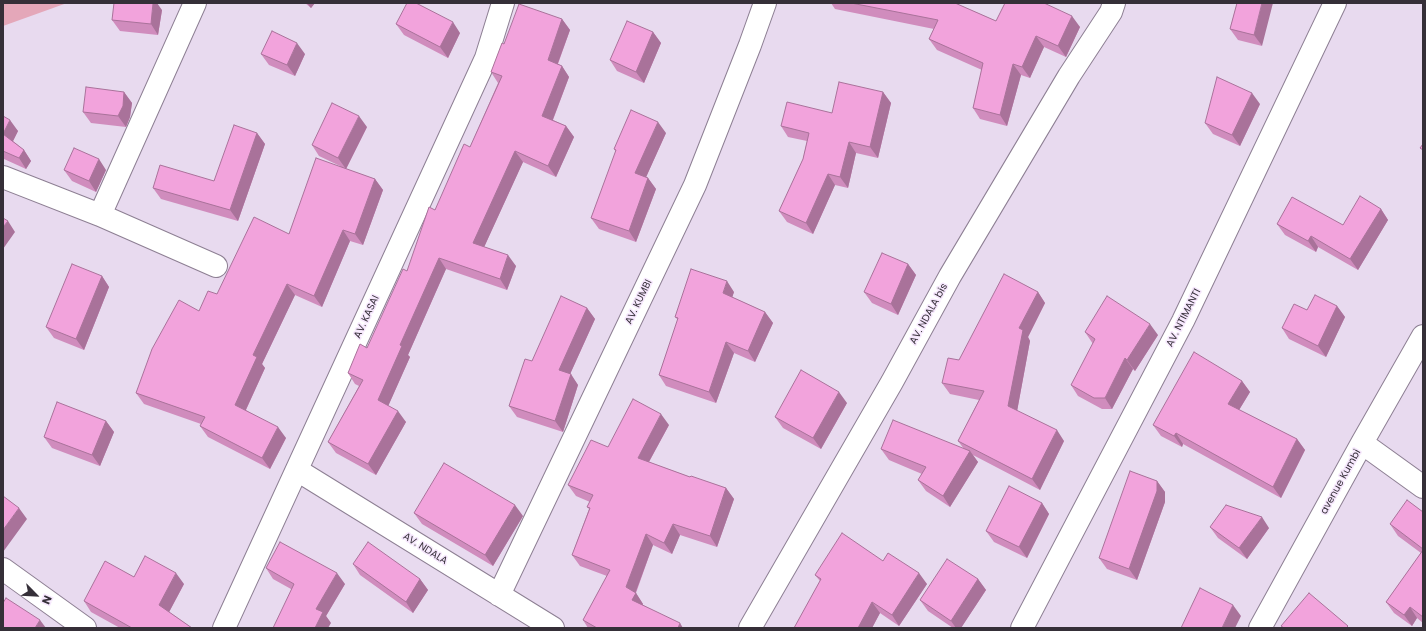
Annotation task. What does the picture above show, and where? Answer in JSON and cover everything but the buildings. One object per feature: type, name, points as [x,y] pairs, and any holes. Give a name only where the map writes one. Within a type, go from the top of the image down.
[{"type":"street","points":[[100,215],[195,3]]},
{"type":"street","name":"AV. KASAI","points":[[224,628],[486,58],[503,3]]},
{"type":"street","name":"AV. KUMBI","points":[[499,595],[695,185],[765,3]]},
{"type":"street","name":"AV. NDALA bis","points":[[750,628],[892,382],[950,276],[1069,76],[1111,12],[1114,3]]},
{"type":"street","name":"AV. NTIMANTI","points":[[1022,628],[1183,321],[1335,3]]},
{"type":"street","points":[[3,177],[100,215],[216,266]]},
{"type":"street","name":"avenue Kumbi","points":[[1260,628],[1423,336]]},
{"type":"street","points":[[1362,443],[1423,487]]},
{"type":"street","name":"AV. NDALA","points":[[297,470],[553,628]]},
{"type":"street","points":[[3,569],[85,628]]},
{"type":"shaded area","points":[[3,3],[67,3],[3,26]]}]
